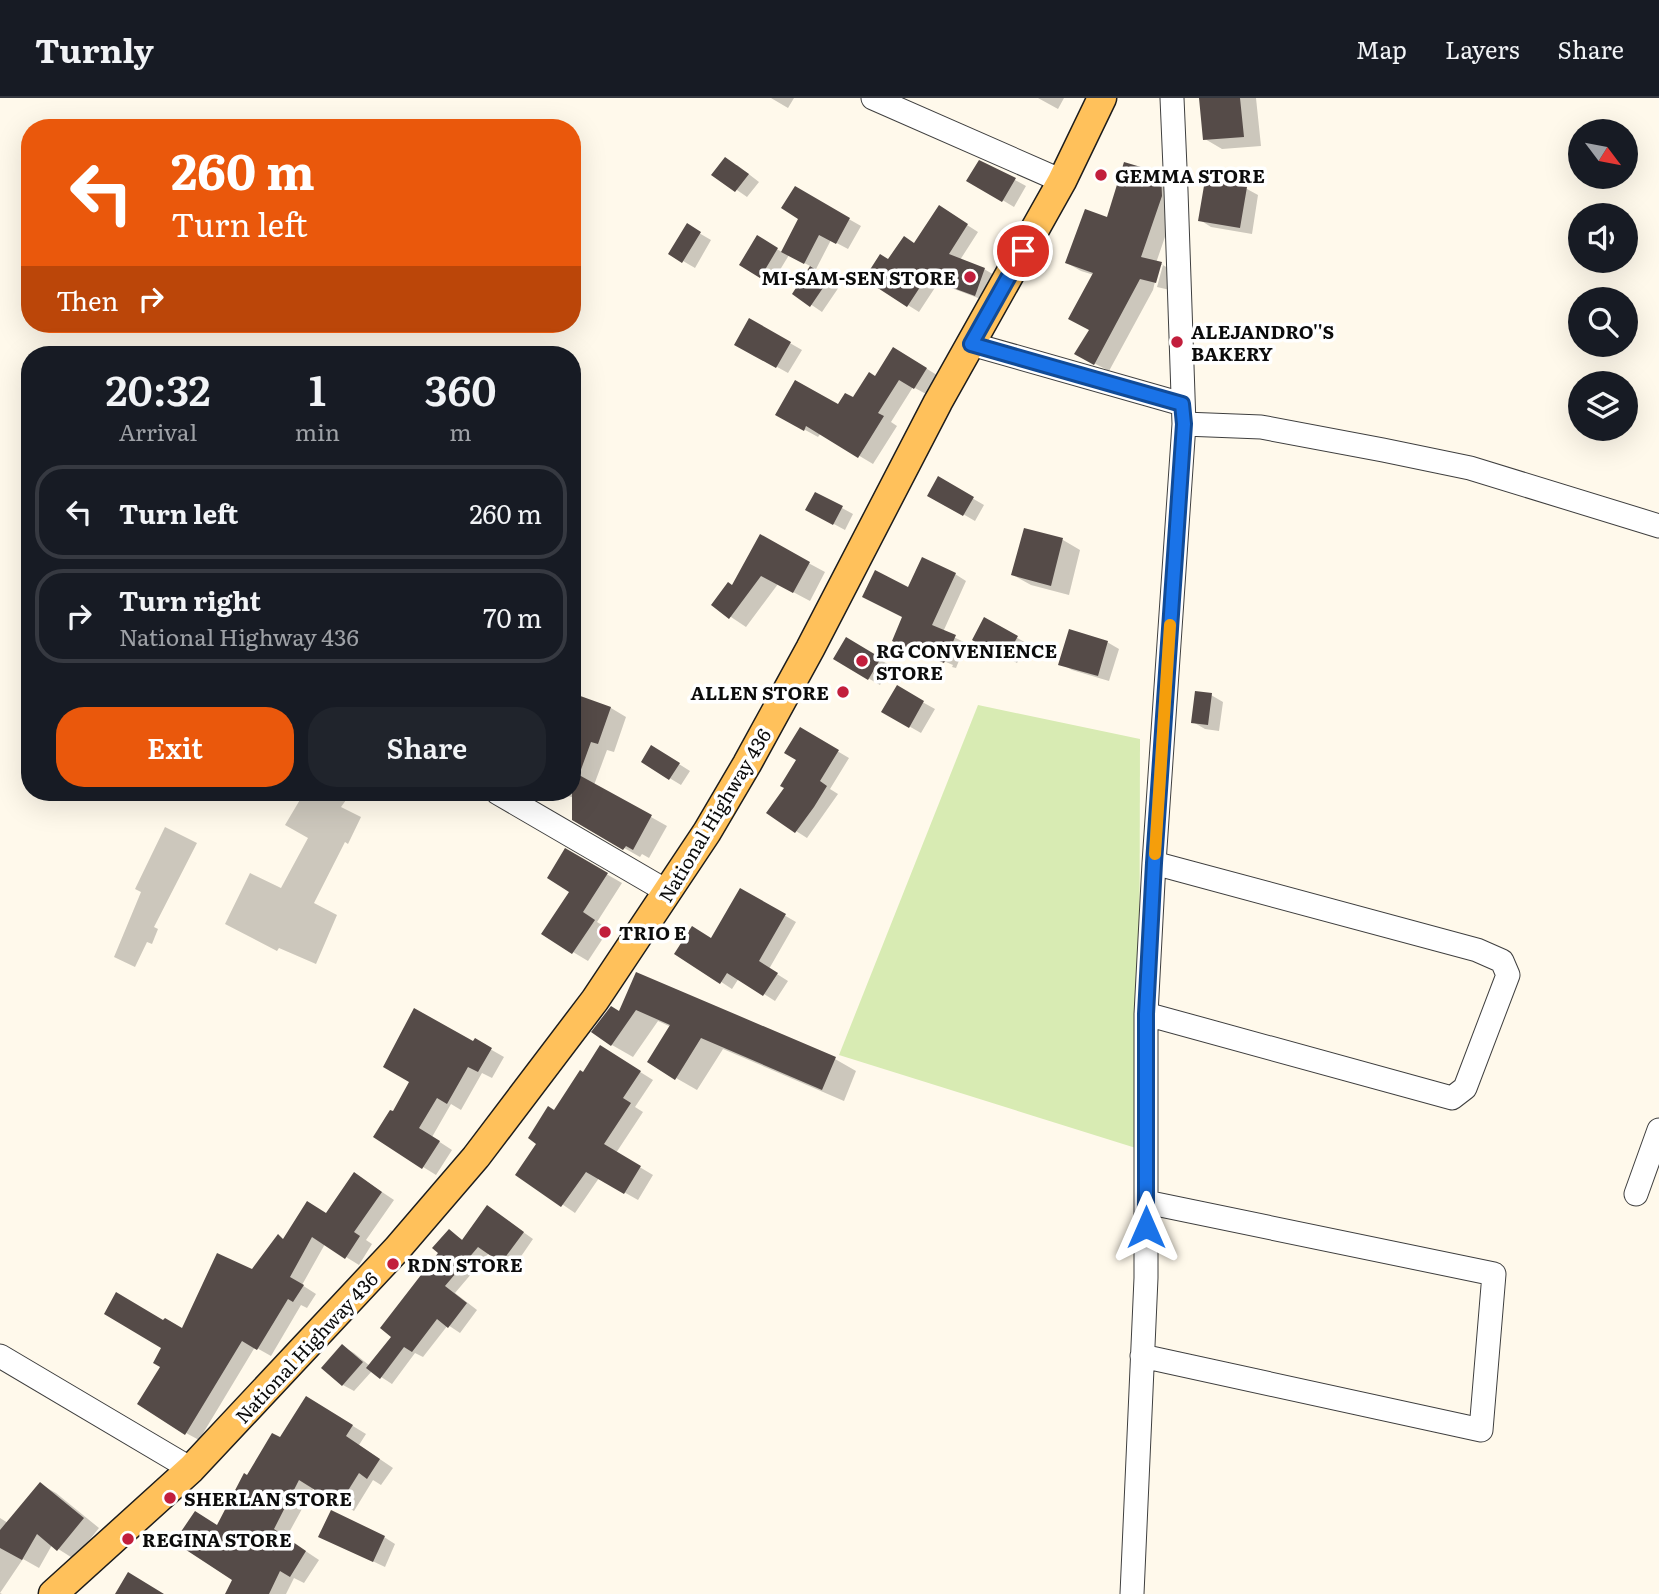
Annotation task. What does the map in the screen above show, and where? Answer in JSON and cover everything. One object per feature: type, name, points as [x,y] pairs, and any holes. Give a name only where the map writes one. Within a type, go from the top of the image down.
[{"type":"main road","name":"National Highway 436","points":[[53,1594],[191,1469],[397,1249],[475,1157],[595,1000],[707,832],[754,752],[938,402],[1062,181],[1102,98]]},
{"type":"street","points":[[873,98],[1062,181]]},
{"type":"street","points":[[1132,1594],[1146,1278],[1146,1014],[1183,414],[1172,98]]},
{"type":"street","points":[[971,344],[1183,414],[1470,468],[1659,526]]},
{"type":"street","points":[[512,801],[668,892]]},
{"type":"street","points":[[1146,1014],[1452,1098],[1465,1088],[1508,975],[1502,961],[1476,950],[1154,863]]},
{"type":"street","points":[[1636,1194],[1659,1130]]},
{"type":"street","points":[[1142,1356],[1481,1430],[1494,1274],[1146,1202]]},
{"type":"street","points":[[0,1356],[191,1469]]},
{"type":"green space","points":[[978,705],[1140,739],[1139,1149],[839,1055]]},
{"type":"building","points":[[1199,98],[1240,98],[1244,137],[1203,140]]},
{"type":"building","points":[[725,157],[749,174],[735,192],[711,175]]},
{"type":"building","points":[[979,160],[1016,178],[1002,202],[966,181]]},
{"type":"building","points":[[1124,162],[1161,173],[1162,196],[1141,257],[1162,262],[1156,283],[1140,279],[1094,365],[1074,354],[1089,330],[1068,319],[1093,273],[1065,263],[1085,209],[1107,217]]},
{"type":"building","points":[[1205,180],[1247,187],[1240,228],[1198,221]]},
{"type":"building","points":[[795,186],[850,218],[836,244],[819,235],[804,264],[781,252],[798,219],[781,208]]},
{"type":"building","points":[[939,205],[968,224],[949,254],[985,268],[975,296],[926,278],[907,307],[864,279],[880,254],[888,259],[904,236],[914,243]]},
{"type":"building","points":[[687,223],[701,232],[682,263],[668,254]]},
{"type":"building","points":[[757,235],[778,248],[760,278],[739,265]]},
{"type":"building","points":[[810,266],[829,279],[810,307],[792,294]]},
{"type":"building","points":[[749,318],[791,342],[776,368],[734,345]]},
{"type":"building","points":[[893,347],[927,368],[914,389],[899,380],[878,413],[884,416],[858,458],[806,426],[804,431],[775,415],[795,380],[838,404],[845,393],[853,397],[869,372],[875,376]]},
{"type":"building","points":[[938,476],[974,497],[963,516],[927,496]]},
{"type":"building","points":[[815,492],[843,506],[833,525],[805,510]]},
{"type":"building","points":[[1024,528],[1063,538],[1051,586],[1011,575]]},
{"type":"building","points":[[760,534],[810,562],[793,593],[761,576],[729,619],[711,605],[728,582],[732,585]]},
{"type":"building","points":[[922,557],[956,573],[932,625],[956,635],[944,663],[892,641],[902,617],[862,597],[875,570],[908,587]]},
{"type":"building","points":[[984,617],[1018,636],[1005,659],[972,640]]},
{"type":"building","points":[[1069,629],[1108,641],[1098,676],[1058,665]]},
{"type":"building","points":[[846,637],[881,658],[868,680],[833,659]]},
{"type":"building","points":[[897,685],[924,701],[909,728],[881,712]]},
{"type":"building","points":[[1195,691],[1212,693],[1208,725],[1191,723]]},
{"type":"building","points":[[581,696],[611,707],[598,744],[591,742],[581,770]]},
{"type":"building","points":[[800,727],[839,750],[820,781],[827,786],[795,833],[766,813],[784,788],[780,786],[796,760],[784,753]]},
{"type":"building","points":[[651,745],[680,763],[669,780],[641,762]]},
{"type":"building","points":[[581,776],[652,815],[633,850],[626,846],[623,850],[572,820],[572,801],[581,801]]},
{"type":"building","points":[[565,848],[608,873],[583,912],[595,920],[572,954],[541,934],[569,892],[547,878]]},
{"type":"building","points":[[740,888],[786,914],[759,961],[778,973],[763,996],[727,973],[720,984],[674,954],[692,926],[711,938]]},
{"type":"building","points":[[636,972],[836,1057],[822,1090],[701,1038],[675,1080],[647,1062],[670,1025],[636,1010],[611,1046],[591,1032],[611,1006],[619,1011]]},
{"type":"building","points":[[414,1008],[473,1041],[475,1038],[492,1048],[478,1072],[468,1067],[447,1104],[437,1098],[419,1128],[440,1141],[422,1169],[373,1137],[390,1110],[393,1111],[409,1082],[383,1067]]},
{"type":"building","points":[[600,1045],[641,1071],[623,1098],[631,1103],[604,1144],[641,1166],[624,1194],[586,1172],[561,1207],[515,1175],[536,1144],[528,1138],[548,1106],[554,1110]]},
{"type":"building","points":[[354,1172],[382,1192],[354,1232],[360,1236],[345,1259],[312,1237],[290,1277],[304,1285],[293,1302],[288,1299],[257,1350],[242,1341],[185,1435],[137,1404],[160,1367],[153,1363],[161,1348],[104,1314],[116,1292],[182,1328],[217,1253],[252,1269],[278,1234],[283,1239],[307,1201],[326,1213]]},
{"type":"building","points":[[487,1205],[524,1232],[501,1263],[478,1247],[445,1286],[467,1303],[448,1328],[437,1319],[412,1352],[404,1347],[380,1379],[366,1368],[391,1337],[380,1328],[438,1253],[432,1248],[449,1229],[462,1240]]},
{"type":"building","points":[[342,1344],[363,1362],[342,1386],[321,1368]]},
{"type":"building","points":[[306,1396],[353,1425],[346,1436],[380,1459],[367,1479],[359,1473],[339,1505],[299,1480],[274,1529],[306,1551],[290,1577],[280,1571],[269,1594],[225,1594],[232,1580],[174,1542],[195,1511],[217,1525],[244,1473],[247,1475],[272,1433],[280,1437]]},
{"type":"building","points":[[40,1482],[84,1518],[57,1551],[37,1534],[22,1560],[0,1548],[0,1530]]},
{"type":"building","points":[[331,1510],[385,1536],[373,1562],[318,1537]]},
{"type":"building","points":[[128,1572],[164,1594],[115,1594]]},
{"type":"slow traffic","points":[[1155,854],[1170,625]]},
{"type":"place","name":"GEMMA STORE","points":[[1101,175]]},
{"type":"place","name":"MI-SAM-SEN STORE","points":[[970,277]]},
{"type":"place","name":"ALEJANDRO''S BAKERY","points":[[1177,342]]},
{"type":"place","name":"RG CONVENIENCE STORE","points":[[862,661]]},
{"type":"place","name":"ALLEN STORE","points":[[843,692]]},
{"type":"place","name":"TRIO E","points":[[605,932]]},
{"type":"place","name":"RDN STORE","points":[[393,1264]]},
{"type":"place","name":"SHERLAN STORE","points":[[170,1498]]},
{"type":"place","name":"REGINA STORE","points":[[128,1539]]},
{"type":"route","points":[[1023,251],[971,344],[1182,404],[1184,424],[1146,1014],[1146,1227]]}]
